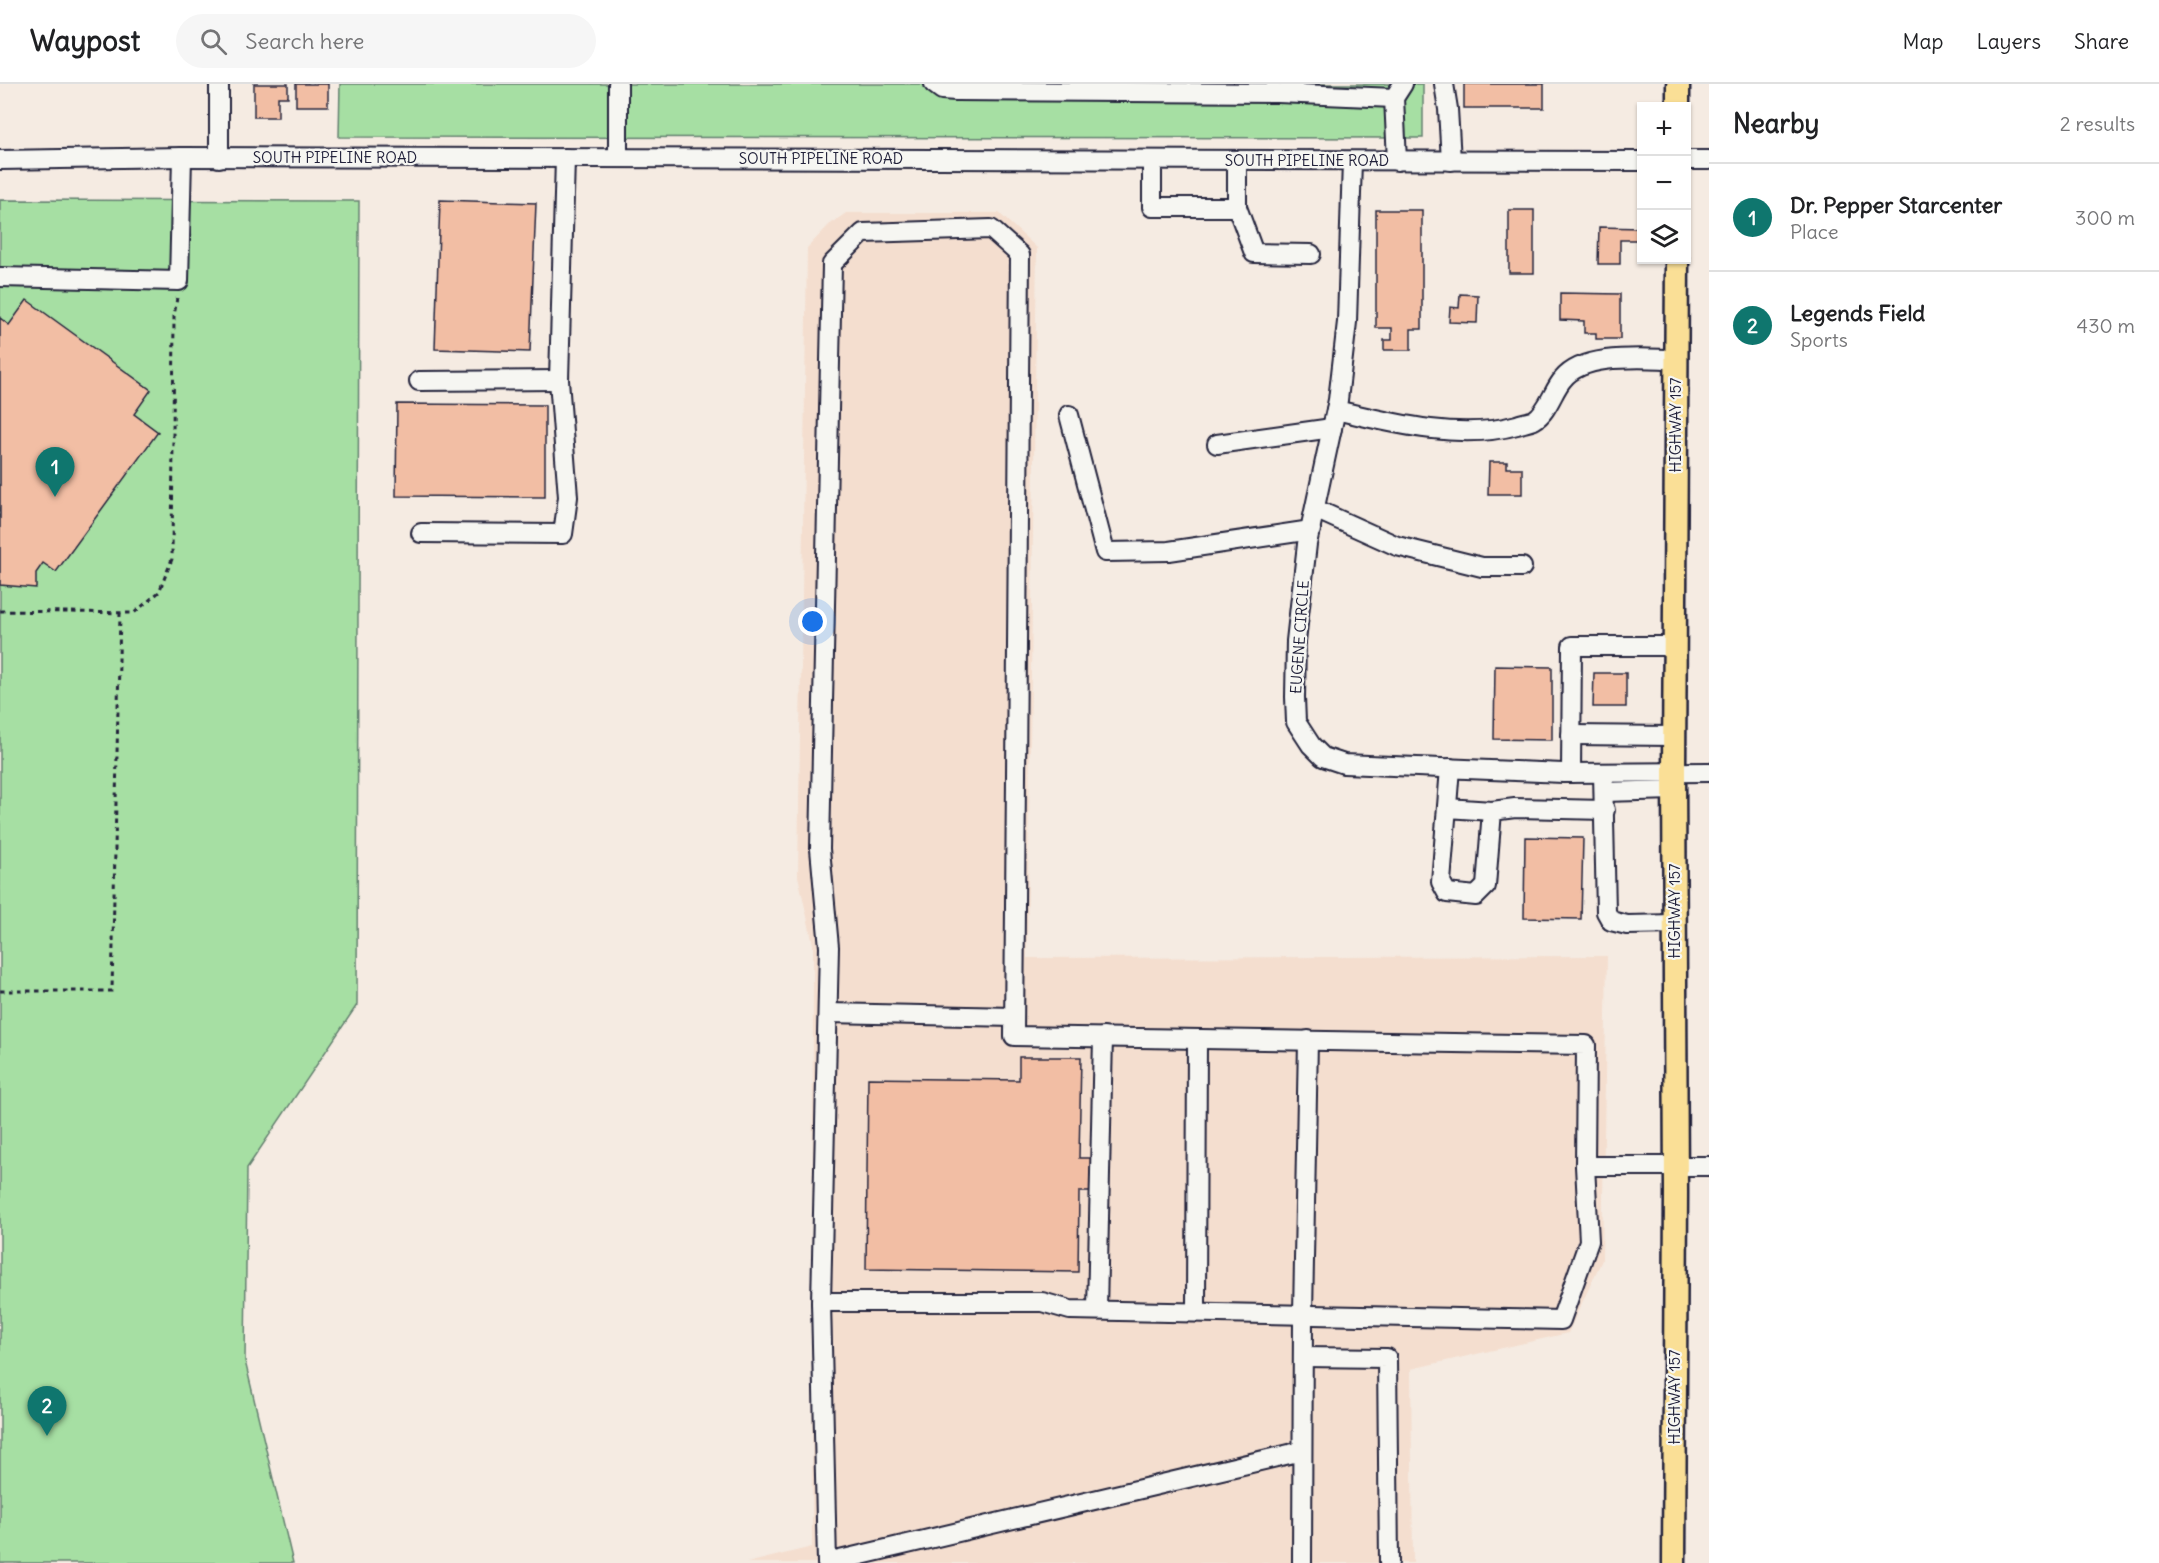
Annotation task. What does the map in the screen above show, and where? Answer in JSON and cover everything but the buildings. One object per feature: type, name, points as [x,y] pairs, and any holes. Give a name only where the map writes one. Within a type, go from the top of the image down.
[{"type":"main road","points":[[1678,84],[1678,102]]},
{"type":"main road","name":"HIGHWAY 157","points":[[1674,1563],[1676,1165],[1674,736],[1677,264]]},
{"type":"street","points":[[219,84],[219,158]]},
{"type":"street","points":[[618,84],[618,158]]},
{"type":"street","points":[[934,84],[942,90],[956,91],[1278,93],[1398,91],[1397,161]]},
{"type":"street","points":[[1444,84],[1451,161]]},
{"type":"street","points":[[0,277],[179,281],[182,157]]},
{"type":"street","name":"SOUTH PIPELINE ROAD","points":[[0,160],[182,157],[1637,160]]},
{"type":"street","points":[[421,533],[563,534],[568,497],[559,380],[565,231],[565,158]]},
{"type":"street","points":[[1152,160],[1152,207],[1237,207]]},
{"type":"street","points":[[1237,160],[1237,207],[1254,253],[1311,254]]},
{"type":"street","points":[[1691,160],[1709,160]]},
{"type":"street","name":"EUGENE CIRCLE","points":[[1352,161],[1347,322],[1334,419],[1311,530],[1296,641],[1294,697],[1296,722],[1311,745],[1323,757],[1344,764],[1604,773],[1674,781],[1709,772]]},
{"type":"street","points":[[821,1302],[1042,1302],[1071,1310],[1561,1320],[1589,1241],[1585,1166],[1586,1045],[1014,1036],[1020,255],[991,229],[863,233],[832,264],[820,849],[829,947],[821,1302],[826,1563],[1302,1450]]},
{"type":"street","points":[[1217,444],[1334,419],[1424,429],[1497,430],[1536,419],[1563,378],[1588,362],[1639,358],[1677,359]]},
{"type":"street","points":[[419,381],[559,380]]},
{"type":"street","points":[[1069,415],[1105,552],[1169,551],[1311,530]]},
{"type":"street","points":[[1315,509],[1397,546],[1482,567],[1522,567]]},
{"type":"street","points":[[1571,773],[1572,646],[1675,646]]},
{"type":"street","points":[[1571,735],[1674,736]]},
{"type":"street","points":[[1450,768],[1441,882],[1447,893],[1476,896],[1486,886],[1492,811]]},
{"type":"street","points":[[1604,773],[1606,912],[1611,921],[1627,925],[1675,924]]},
{"type":"street","points":[[1447,808],[1492,811],[1605,801],[1674,781]]},
{"type":"street","points":[[828,1013],[1014,1017]]},
{"type":"street","points":[[1097,1310],[1103,1037]]},
{"type":"street","points":[[1196,1312],[1197,1039]]},
{"type":"street","points":[[1302,1563],[1303,1314],[1308,1040]]},
{"type":"street","points":[[1585,1166],[1709,1166]]},
{"type":"street","points":[[1303,1357],[1388,1358],[1389,1563]]},
{"type":"path","points":[[0,611],[134,613],[159,592],[172,559],[174,316],[179,281]]},
{"type":"path","points":[[0,991],[112,991],[120,613]]},
{"type":"shaded area","points":[[846,213],[999,213],[1037,248],[1027,958],[1607,956],[1602,1260],[1568,1333],[1411,1369],[1413,1563],[747,1563],[812,1547],[813,944],[798,876],[807,248],[829,225]]},
{"type":"green space","points":[[340,84],[1423,84],[1423,138],[339,137]]},
{"type":"green space","points":[[0,200],[359,201],[357,1005],[247,1168],[245,1361],[293,1563],[0,1563]]},
{"type":"place","name":"Dr. Pepper Starcenter","points":[[55,497]]},
{"type":"place","name":"Legends Field","points":[[47,1436]]}]
